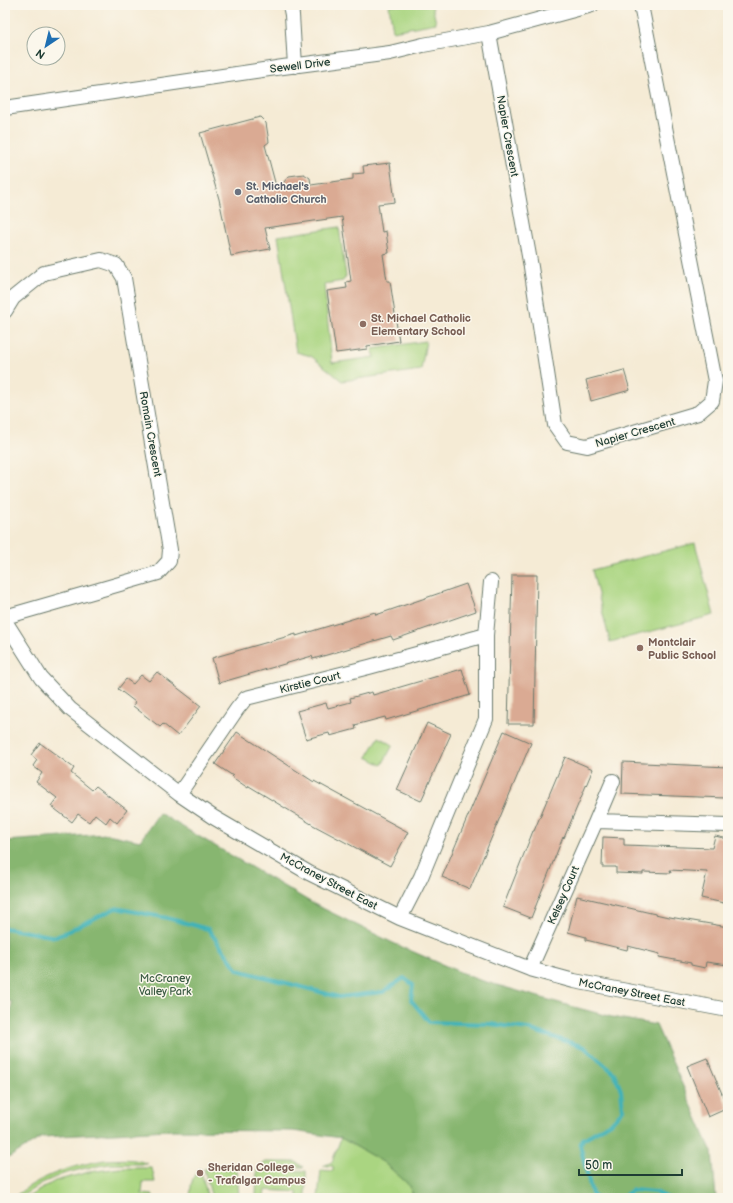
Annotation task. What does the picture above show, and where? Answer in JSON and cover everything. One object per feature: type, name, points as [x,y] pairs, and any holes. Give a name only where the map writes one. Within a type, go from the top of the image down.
[{"type":"street","points":[[290,5],[294,38],[295,66]]},
{"type":"street","name":"Sewell Drive","points":[[5,108],[295,66],[390,54],[423,45],[489,33],[592,5]]},
{"type":"street","name":"Napier Crescent","points":[[489,33],[531,267],[555,425],[567,442],[587,446],[698,414],[712,401],[715,381],[641,5]]},
{"type":"street","name":"Romain Crescent","points":[[5,311],[13,298],[44,273],[101,260],[116,265],[124,278],[170,550],[169,561],[158,573],[5,617]]},
{"type":"street","points":[[400,918],[421,877],[486,719],[486,635],[491,582]]},
{"type":"street","name":"McCraney Street East","points":[[5,621],[42,678],[70,709],[179,794],[309,873],[400,918],[530,969],[574,981],[728,1010]]},
{"type":"street","name":"Kirstie Court","points":[[179,794],[246,698],[369,667],[486,635]]},
{"type":"street","name":"Kelsey Court","points":[[530,969],[613,781]]},
{"type":"street","points":[[596,821],[728,825]]},
{"type":"green space","points":[[389,5],[432,5],[436,23],[393,31]]},
{"type":"green space","points":[[339,227],[346,276],[343,281],[324,284],[332,363],[375,357],[372,349],[426,341],[421,370],[342,381],[311,356],[296,352],[278,236]]},
{"type":"green space","points":[[695,543],[714,615],[610,642],[592,570]]},
{"type":"green space","points":[[379,737],[393,745],[382,765],[367,757]]},
{"type":"green space","name":"McCraney Valley Park","points":[[159,813],[312,903],[393,943],[476,979],[612,1017],[656,1025],[712,1152],[716,1198],[415,1198],[407,1183],[383,1162],[341,1138],[293,1131],[167,1130],[42,1137],[5,1160],[5,1019],[10,1019],[12,1002],[5,1000],[5,841],[107,834],[140,841]]},
{"type":"green space","points":[[341,1138],[383,1162],[407,1183],[415,1198],[318,1198],[321,1170],[333,1171],[333,1166],[323,1166],[332,1162]]},
{"type":"green space","points":[[105,1160],[137,1160],[147,1164],[110,1164],[86,1168],[63,1174],[42,1183],[19,1198],[13,1198],[23,1190],[56,1173],[80,1165]]},
{"type":"green space","points":[[266,1162],[296,1162],[304,1167],[259,1166]]},
{"type":"green space","points":[[120,1168],[151,1168],[155,1182],[143,1182],[142,1194],[153,1195],[153,1198],[26,1198],[55,1181],[89,1172]]},
{"type":"green space","points":[[200,1168],[208,1198],[190,1198],[192,1182]]},
{"type":"green space","points":[[204,1169],[237,1169],[239,1198],[212,1198]]},
{"type":"green space","points":[[257,1170],[306,1171],[306,1197],[298,1198],[297,1192],[265,1190],[264,1198],[257,1198]]},
{"type":"building","points":[[260,117],[266,123],[269,142],[265,145],[277,190],[289,176],[304,174],[310,178],[311,185],[353,179],[353,174],[364,173],[363,166],[390,163],[395,202],[378,204],[382,232],[386,231],[389,253],[383,254],[387,281],[390,281],[399,341],[367,346],[367,349],[336,353],[327,291],[347,288],[346,282],[351,281],[342,217],[265,228],[270,249],[231,256],[219,199],[200,133]]},
{"type":"building","points":[[624,370],[630,390],[591,401],[586,380]]},
{"type":"building","points":[[512,575],[537,575],[534,724],[508,724]]},
{"type":"building","points":[[466,584],[476,611],[393,640],[391,636],[313,659],[312,656],[219,683],[212,658],[296,634],[296,636],[375,612],[376,615]]},
{"type":"building","points":[[462,669],[470,695],[386,720],[385,717],[355,725],[356,729],[330,736],[329,733],[306,739],[297,711],[326,703],[328,708],[351,702],[350,698],[372,692],[373,695]]},
{"type":"building","points":[[157,672],[201,706],[178,736],[163,724],[160,727],[133,706],[135,702],[118,689],[126,679],[133,684],[141,675],[149,681]]},
{"type":"building","points":[[427,723],[451,734],[421,801],[397,790]]},
{"type":"building","points":[[504,731],[531,743],[470,889],[442,877]]},
{"type":"building","points":[[237,732],[314,782],[408,832],[390,866],[313,825],[249,786],[248,788],[215,764]]},
{"type":"building","points":[[40,743],[74,768],[71,773],[92,790],[96,786],[127,810],[117,823],[110,817],[106,823],[95,814],[89,822],[78,814],[72,822],[51,806],[57,798],[36,782],[42,773],[33,766],[37,760],[31,755]]},
{"type":"building","points":[[565,757],[593,769],[564,838],[563,837],[531,918],[503,907],[533,831]]},
{"type":"building","points":[[623,762],[727,767],[725,798],[622,794]]},
{"type":"building","points":[[715,836],[728,839],[728,904],[701,898],[707,872],[670,870],[671,873],[616,873],[616,867],[602,867],[603,837],[624,838],[624,845],[712,848]]},
{"type":"building","points":[[577,896],[664,916],[728,927],[728,965],[706,962],[705,968],[691,965],[691,963],[659,957],[660,954],[628,946],[627,950],[586,940],[586,937],[568,932]]},
{"type":"building","points":[[707,1058],[728,1108],[708,1117],[687,1066]]},
{"type":"waterway","points":[[5,928],[56,937],[116,908],[167,918],[208,929],[238,970],[339,997],[383,992],[404,978],[413,985],[411,1000],[429,1022],[490,1024],[528,1029],[584,1047],[614,1073],[621,1090],[623,1110],[611,1123],[583,1139],[580,1145],[592,1194],[596,1198]]},
{"type":"waterway","points":[[620,1198],[633,1190],[656,1192],[668,1198]]},
{"type":"place","name":"St. Michael's Catholic Church","points":[[238,192]]},
{"type":"place","name":"St. Michael Catholic Elementary School","points":[[363,324]]},
{"type":"place","name":"Montclair Public School","points":[[640,648]]},
{"type":"place","name":"Sheridan College - Trafalgar Campus","points":[[200,1173]]}]
